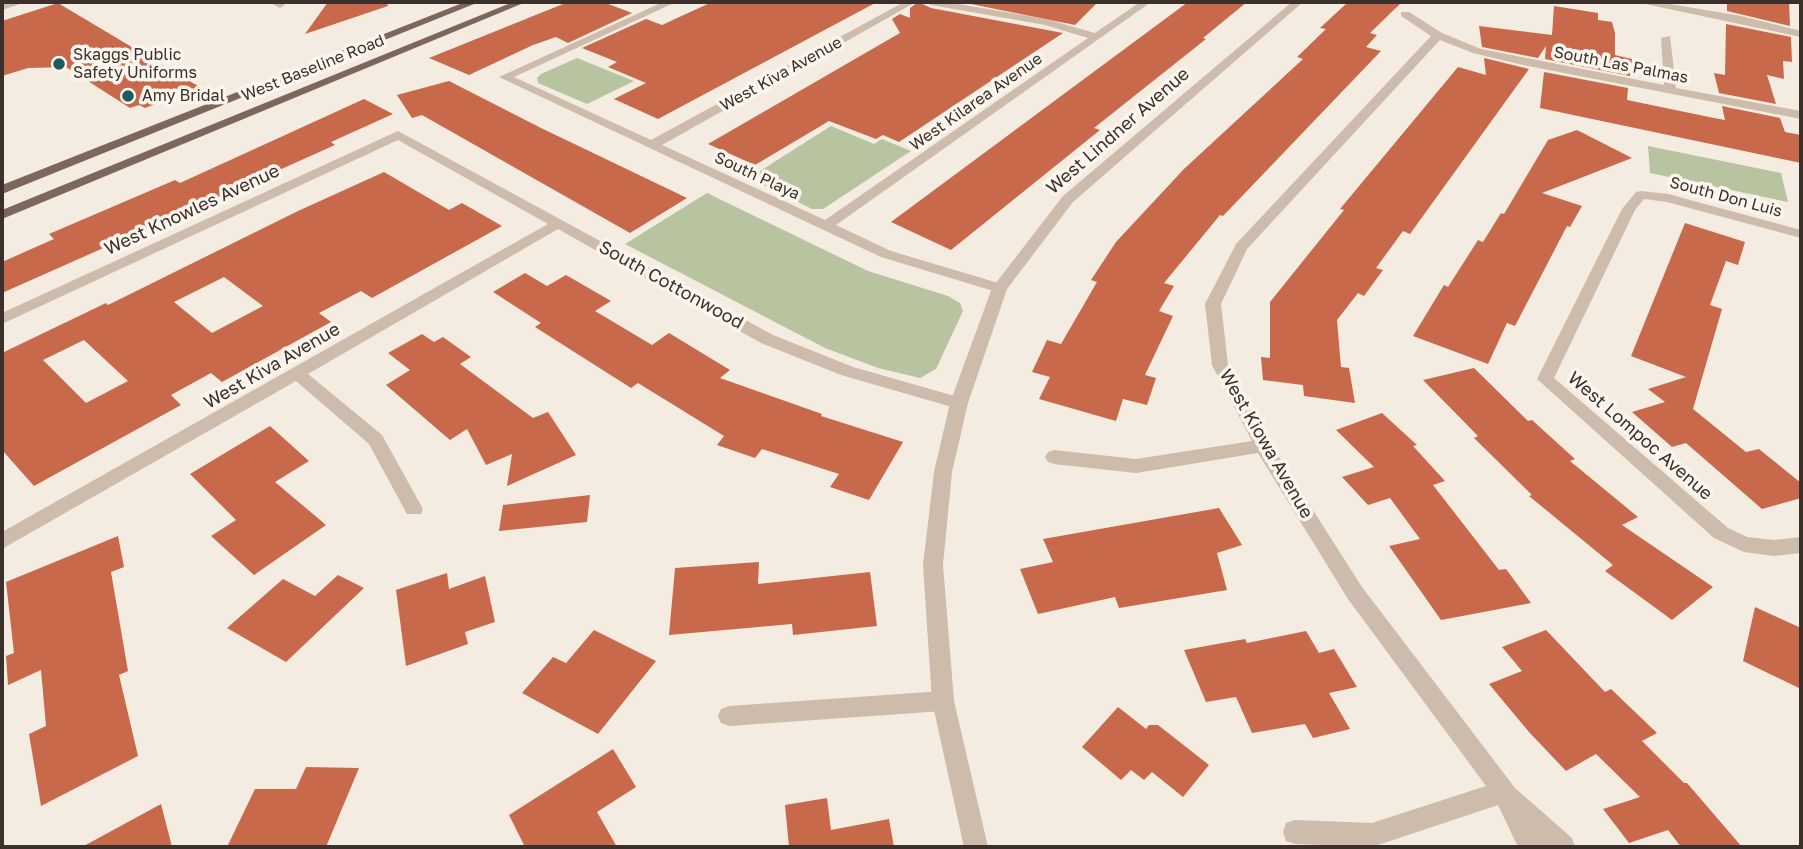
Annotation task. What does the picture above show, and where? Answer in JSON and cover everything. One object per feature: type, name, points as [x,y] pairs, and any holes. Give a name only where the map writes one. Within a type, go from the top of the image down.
[{"type":"main road","name":"West Baseline Road","points":[[2,190],[474,2]]},
{"type":"main road","name":"West Baseline Road","points":[[2,215],[521,2]]},
{"type":"street","points":[[2,7],[21,2]]},
{"type":"street","name":"South Playa","points":[[671,2],[505,77],[886,254],[1000,288]]},
{"type":"street","name":"West Kiva Avenue","points":[[652,145],[911,2]]},
{"type":"street","points":[[931,2],[1046,23],[1097,37]]},
{"type":"street","name":"West Kilarea Avenue","points":[[824,227],[1146,2]]},
{"type":"street","name":"West Lindner Avenue","points":[[976,847],[943,701],[933,565],[943,472],[959,403],[1000,288],[1068,199],[1298,2]]},
{"type":"street","points":[[1640,2],[1741,19],[1801,34]]},
{"type":"street","name":"South Las Palmas","points":[[1405,14],[1438,35],[1477,51],[1801,115]]},
{"type":"street","name":"West Kiowa Avenue","points":[[1438,35],[1241,247],[1213,304],[1220,365],[1263,446],[1355,593],[1504,791],[1563,847]]},
{"type":"street","points":[[1667,38],[1670,90]]},
{"type":"street","name":"South Cottonwood","points":[[398,135],[767,339],[847,371],[959,403]]},
{"type":"street","name":"West Knowles Avenue","points":[[2,319],[398,135]]},
{"type":"street","name":"South Don Luis","points":[[1641,195],[1668,198],[1801,234]]},
{"type":"street","name":"West Lompoc Avenue","points":[[1641,195],[1629,209],[1545,379],[1721,533],[1744,544],[1774,548],[1801,545]]},
{"type":"street","name":"West Kiva Avenue","points":[[2,541],[299,374],[559,223]]},
{"type":"street","points":[[299,374],[376,440],[414,509]]},
{"type":"street","points":[[1055,457],[1136,466],[1263,446]]},
{"type":"street","points":[[729,716],[943,701]]},
{"type":"street","points":[[1295,832],[1371,835],[1504,791]]},
{"type":"street","name":"West Kiowa Avenue","points":[[1504,791],[1531,847]]},
{"type":"green space","points":[[577,58],[634,81],[587,104],[538,83],[537,78],[541,74]]},
{"type":"green space","points":[[831,126],[874,144],[882,139],[911,151],[823,209],[812,209],[749,178]]},
{"type":"green space","points":[[1648,146],[1781,173],[1788,202],[1650,173]]},
{"type":"green space","points":[[707,193],[868,271],[948,296],[960,303],[963,311],[936,369],[920,378],[878,368],[825,348],[625,244]]},
{"type":"building","points":[[328,2],[387,2],[388,6],[305,34]]},
{"type":"building","points":[[568,2],[603,2],[632,13],[568,43],[556,37],[533,45],[469,75],[429,58]]},
{"type":"building","points":[[712,2],[877,2],[658,119],[614,99],[646,83],[608,67],[617,62],[582,48],[646,19],[662,25]]},
{"type":"building","points":[[918,2],[931,8],[1063,33],[899,142],[883,135],[876,139],[829,121],[755,165],[708,144],[900,33],[892,19],[900,14],[910,18],[910,8]]},
{"type":"building","points":[[961,2],[1098,2],[1075,25]]},
{"type":"building","points":[[1188,2],[1247,2],[1203,38],[1206,39],[1094,128],[1100,130],[951,250],[891,222]]},
{"type":"building","points":[[1348,2],[1402,2],[1370,33],[1377,35],[1366,47],[1381,51],[1223,216],[1220,215],[1164,283],[1174,286],[1159,311],[1173,316],[1145,375],[1156,378],[1147,405],[1123,399],[1116,421],[1039,399],[1050,377],[1032,372],[1047,340],[1061,344],[1097,282],[1091,280],[1116,242],[1184,169],[1303,59],[1297,57],[1326,29],[1320,28]]},
{"type":"building","points":[[1727,2],[1789,2],[1790,26],[1727,11]]},
{"type":"building","points":[[58,3],[200,87],[145,108],[139,105],[130,108],[66,67],[28,68],[2,76],[2,21]]},
{"type":"building","points":[[1554,6],[1598,13],[1598,20],[1612,22],[1615,55],[1632,59],[1630,76],[1545,59],[1546,46],[1538,58],[1482,47],[1479,26],[1552,35]]},
{"type":"building","points":[[1726,24],[1791,37],[1792,62],[1783,61],[1784,79],[1767,75],[1776,104],[1719,93],[1714,73],[1725,75]]},
{"type":"building","points":[[1484,58],[1529,69],[1410,234],[1403,231],[1376,268],[1383,270],[1364,296],[1358,293],[1337,320],[1341,367],[1349,368],[1355,403],[1304,396],[1303,385],[1263,380],[1261,357],[1270,358],[1270,302],[1344,210],[1340,209],[1458,67],[1486,75]]},
{"type":"building","points":[[1544,72],[1628,88],[1627,100],[1714,118],[1725,120],[1722,106],[1780,118],[1785,132],[1801,135],[1801,163],[1540,108]]},
{"type":"building","points":[[449,81],[687,198],[630,233],[422,115],[412,118],[397,95]]},
{"type":"building","points":[[364,99],[393,114],[331,142],[335,145],[2,293],[2,262],[54,239],[49,234],[175,180],[180,183]]},
{"type":"building","points":[[1577,130],[1632,158],[1542,193],[1582,206],[1570,227],[1567,226],[1515,326],[1507,323],[1488,364],[1413,336],[1444,285],[1448,287],[1478,240],[1483,242],[1501,213],[1504,214],[1548,140]]},
{"type":"building","points":[[384,172],[449,210],[462,203],[502,226],[372,298],[361,291],[319,313],[331,322],[222,382],[211,373],[171,395],[181,405],[34,486],[2,450],[2,353],[106,303],[108,305],[298,211]],"holes":[[[224,277],[263,306],[212,333],[174,302]],[[84,340],[128,381],[86,403],[43,360]]]},
{"type":"building","points":[[1685,223],[1745,242],[1738,265],[1726,261],[1710,305],[1722,309],[1693,409],[1746,452],[1759,449],[1801,483],[1801,498],[1762,509],[1686,443],[1672,447],[1632,412],[1665,402],[1648,389],[1686,377],[1631,356]]},
{"type":"building","points":[[525,273],[547,286],[566,275],[611,301],[595,311],[652,345],[669,333],[730,370],[720,378],[822,414],[821,416],[903,442],[869,500],[830,487],[839,474],[762,449],[755,458],[717,445],[724,436],[638,383],[631,388],[535,327],[541,323],[493,292]]},
{"type":"building","points":[[422,334],[434,342],[443,337],[471,357],[460,364],[533,418],[548,412],[576,455],[507,486],[512,454],[486,465],[467,429],[450,440],[386,385],[410,370],[388,353]]},
{"type":"building","points":[[1474,368],[1528,421],[1532,420],[1575,459],[1570,461],[1638,517],[1622,525],[1713,587],[1672,620],[1605,571],[1613,565],[1529,496],[1532,495],[1474,438],[1478,436],[1423,380]]},
{"type":"building","points":[[1382,413],[1417,445],[1413,446],[1445,481],[1433,485],[1499,570],[1506,569],[1531,603],[1441,620],[1389,546],[1420,539],[1390,498],[1368,505],[1342,477],[1374,467],[1336,430]]},
{"type":"building","points":[[270,426],[309,461],[275,482],[326,525],[254,575],[211,536],[236,520],[190,474]]},
{"type":"building","points":[[590,495],[587,522],[499,531],[503,505]]},
{"type":"building","points":[[1219,508],[1242,545],[1217,553],[1227,590],[1119,608],[1115,597],[1038,614],[1020,569],[1053,562],[1043,539]]},
{"type":"building","points":[[118,536],[124,567],[111,572],[128,671],[119,675],[138,756],[41,806],[29,734],[46,726],[41,670],[8,685],[6,656],[14,653],[6,582]]},
{"type":"building","points":[[759,562],[758,584],[870,572],[877,626],[793,635],[792,624],[669,635],[675,568]]},
{"type":"building","points":[[447,573],[449,589],[485,576],[495,622],[465,632],[468,644],[406,666],[396,590]]},
{"type":"building","points":[[338,575],[364,588],[286,662],[227,628],[283,579],[315,596]]},
{"type":"building","points":[[1755,607],[1801,628],[1801,689],[1743,661]]},
{"type":"building","points":[[594,630],[656,661],[598,734],[522,693],[553,657],[566,663]]},
{"type":"building","points":[[1546,630],[1605,692],[1611,689],[1657,733],[1642,741],[1687,783],[1742,847],[1681,847],[1668,830],[1629,843],[1603,809],[1640,797],[1596,754],[1566,771],[1489,684],[1522,671],[1502,647]]},
{"type":"building","points":[[1306,631],[1319,653],[1334,649],[1357,687],[1329,693],[1350,729],[1313,738],[1305,724],[1252,733],[1236,697],[1206,702],[1184,650],[1245,639],[1247,643]]},
{"type":"building","points":[[1118,707],[1146,729],[1149,725],[1158,725],[1209,765],[1183,797],[1152,772],[1144,780],[1131,770],[1121,780],[1082,747]]},
{"type":"building","points":[[613,749],[636,787],[597,812],[617,847],[525,847],[509,815]]},
{"type":"building","points":[[306,767],[359,768],[326,847],[227,847],[255,789],[296,789]]},
{"type":"building","points":[[827,798],[831,830],[889,819],[894,847],[789,847],[785,805]]},
{"type":"building","points":[[161,804],[172,847],[82,847]]},
{"type":"place","name":"Skaggs Public Safety Uniforms","points":[[59,64]]},
{"type":"place","name":"Amy Bridal","points":[[128,96]]}]
